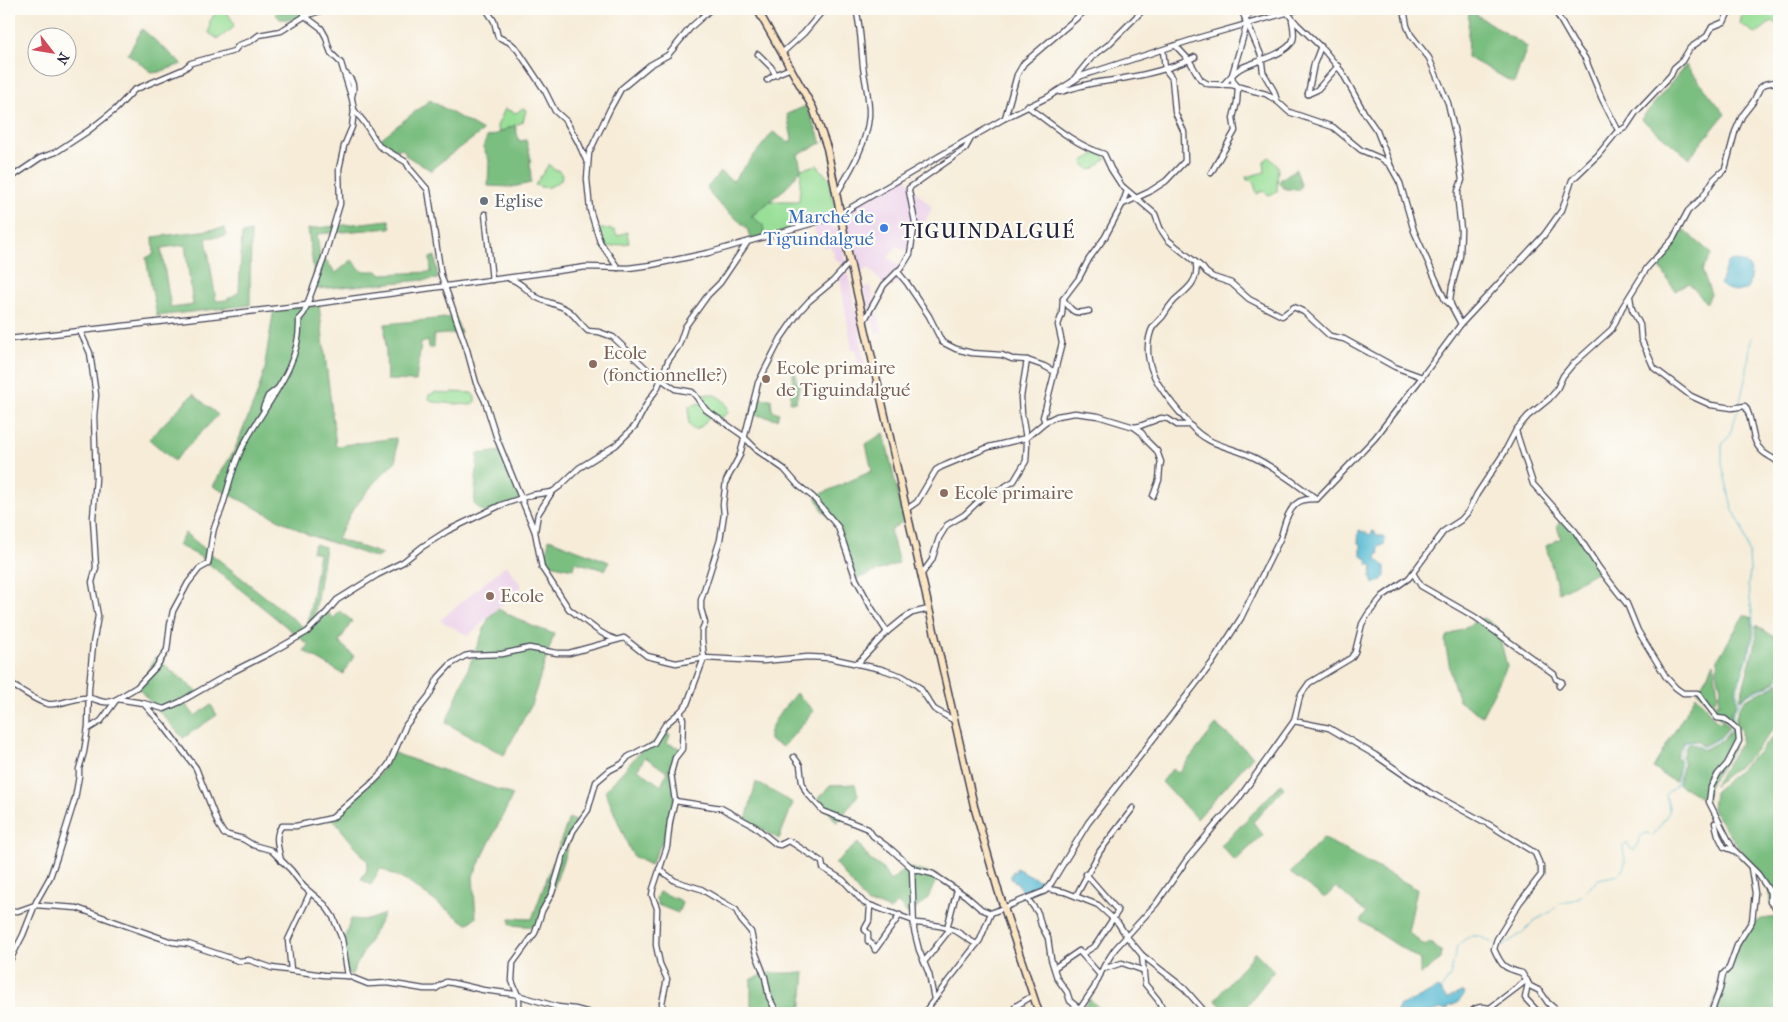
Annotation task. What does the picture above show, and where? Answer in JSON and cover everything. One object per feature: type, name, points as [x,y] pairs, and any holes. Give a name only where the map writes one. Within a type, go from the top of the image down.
[{"type":"street","points":[[9,180],[40,158],[56,152],[88,131],[116,109],[134,90],[184,69],[191,63],[234,51],[239,45],[251,41],[259,35],[281,31],[303,11],[326,9]]},
{"type":"street","points":[[486,9],[494,20],[498,37],[517,49],[545,91],[555,111],[566,122],[588,163]]},
{"type":"street","points":[[618,268],[600,242],[595,228],[589,202],[587,179],[589,153],[621,89],[650,65],[668,55],[690,27],[711,9]]},
{"type":"street","points":[[758,9],[818,118],[827,148],[850,262],[974,806],[1004,907],[1039,1013]]},
{"type":"street","points":[[782,53],[804,33],[824,9]]},
{"type":"street","points":[[836,195],[859,152],[869,117],[860,24],[856,9]]},
{"type":"street","points":[[1005,118],[1017,75],[1024,63],[1087,9]]},
{"type":"street","points":[[1054,94],[1073,80],[1092,57],[1108,45],[1144,9]]},
{"type":"street","points":[[1241,9],[1263,61],[1263,72],[1274,91],[1277,101]]},
{"type":"street","points":[[1211,173],[1235,130],[1233,118],[1238,87],[1233,81],[1232,75],[1246,22],[1253,9]]},
{"type":"street","points":[[1073,80],[1098,70],[1239,26],[1246,22],[1286,10],[1300,9]]},
{"type":"street","points":[[1404,9],[1407,26],[1411,35],[1429,58],[1448,103],[1461,167],[1462,180],[1458,191],[1461,221],[1460,250],[1452,286],[1451,305]]},
{"type":"street","points":[[1554,9],[1573,42],[1585,58],[1605,106],[1619,132]]},
{"type":"street","points":[[924,1013],[977,944],[986,930],[991,913],[1048,889],[1088,823],[1212,663],[1242,618],[1281,537],[1289,514],[1303,500],[1317,499],[1375,438],[1461,324],[1544,235],[1562,210],[1572,180],[1626,127],[1636,112],[1671,75],[1674,68],[1682,61],[1690,48],[1707,36],[1712,27],[1722,24],[1730,9]]},
{"type":"street","points":[[1286,10],[1292,19],[1321,46],[1338,66],[1365,114],[1377,130],[1390,165],[1400,183],[1409,218],[1421,249],[1446,300],[1451,305],[1461,324]]},
{"type":"street","points":[[9,684],[49,704],[88,697],[102,703],[112,702],[117,699],[145,680],[165,653],[173,611],[188,583],[199,569],[208,564],[213,532],[229,481],[241,450],[278,388],[292,358],[300,329],[299,319],[304,313],[323,261],[340,204],[339,169],[344,146],[352,126],[354,110],[352,97],[341,63],[331,53],[321,28],[303,11]]},
{"type":"street","points":[[1223,85],[1241,68],[1263,61],[1281,51],[1293,40],[1292,19]]},
{"type":"street","points":[[1176,46],[1189,60],[1201,80],[1208,84],[1232,84],[1266,94],[1295,115],[1333,126],[1361,150],[1382,159],[1390,165]]},
{"type":"street","points":[[1321,46],[1314,64],[1308,94],[1317,90],[1338,66]]},
{"type":"street","points":[[1122,205],[1149,192],[1166,181],[1185,161],[1184,132],[1176,112],[1172,78],[1165,69],[1163,50]]},
{"type":"street","points":[[758,54],[776,75]]},
{"type":"street","points":[[9,339],[307,305],[586,267],[618,268],[652,265],[708,254],[840,214],[1005,118],[1054,94],[1092,83],[1128,79],[1165,69],[1195,57]]},
{"type":"street","points":[[767,80],[792,68]]},
{"type":"street","points":[[1027,898],[1038,913],[1041,925],[1048,938],[1051,959],[1057,978],[1068,992],[1068,999],[1078,1011],[1094,988],[1102,969],[1115,949],[1156,904],[1188,858],[1237,801],[1294,721],[1300,696],[1309,683],[1351,658],[1355,652],[1360,628],[1364,620],[1383,596],[1395,589],[1413,573],[1444,531],[1461,520],[1468,512],[1516,430],[1528,416],[1552,395],[1572,365],[1612,329],[1622,308],[1647,268],[1673,239],[1688,211],[1702,198],[1714,179],[1725,170],[1733,138],[1742,116],[1753,102],[1760,88],[1766,84],[1779,81]]},
{"type":"street","points":[[1027,106],[1061,133],[1104,154],[1111,169],[1127,192],[1154,213],[1160,228],[1168,240],[1213,277],[1231,283],[1249,299],[1282,316],[1287,314],[1290,309],[1297,307],[1330,336],[1344,339],[1395,367],[1422,377]]},
{"type":"street","points":[[354,110],[379,146],[406,162],[410,170],[428,190],[444,286],[467,350],[476,383],[486,401],[497,439],[535,532],[542,568],[563,601],[576,615],[607,636],[617,639]]},
{"type":"street","points":[[864,321],[884,285],[910,254],[915,222],[909,188],[965,149],[971,139]]},
{"type":"street","points":[[1045,422],[1044,410],[1062,342],[1058,325],[1062,314],[1063,298],[1079,278],[1089,259],[1106,237],[1127,192]]},
{"type":"street","points":[[485,214],[492,280]]},
{"type":"street","points":[[535,532],[538,514],[552,492],[580,468],[609,451],[635,426],[649,400],[657,390],[668,361],[679,345],[685,326],[708,295],[720,284],[747,242]]},
{"type":"street","points":[[519,1013],[517,995],[512,981],[513,963],[538,927],[542,911],[552,893],[567,845],[573,831],[588,810],[596,782],[610,770],[622,764],[628,757],[654,742],[665,726],[687,704],[704,658],[702,630],[705,623],[701,609],[702,598],[720,540],[726,481],[736,463],[757,385],[781,338],[799,312],[833,281],[850,262]]},
{"type":"street","points":[[1196,264],[1197,276],[1189,288],[1170,306],[1151,331],[1147,353],[1151,369],[1166,396],[1198,434],[1212,443],[1255,458],[1279,472],[1317,499]]},
{"type":"street","points":[[897,271],[928,316],[942,342],[956,349],[972,353],[1002,355],[1027,360],[1055,372]]},
{"type":"street","points":[[504,278],[519,282],[536,297],[549,304],[566,309],[588,331],[599,332],[613,337],[646,370],[675,389],[692,392],[706,410],[784,469],[798,485],[813,497],[838,526],[856,580],[887,632]]},
{"type":"street","points":[[1630,297],[1632,309],[1640,325],[1641,339],[1654,368],[1691,396],[1711,405],[1732,408],[1745,406],[1748,409],[1752,433],[1758,445],[1763,452],[1779,463]]},
{"type":"street","points":[[1063,298],[1071,310],[1077,313],[1089,311]]},
{"type":"street","points":[[9,962],[50,877],[57,857],[75,799],[88,729],[88,697],[93,644],[98,616],[92,582],[96,568],[93,518],[96,478],[94,416],[96,395],[90,353],[80,330]]},
{"type":"street","points":[[921,574],[932,560],[939,538],[947,526],[964,515],[988,492],[999,490],[1014,481],[1026,461],[1026,438],[1020,397],[1027,360]]},
{"type":"street","points":[[907,509],[917,502],[934,473],[941,467],[989,447],[1026,438],[1045,422],[1057,416],[1075,413],[1103,417],[1134,427],[1142,433],[1146,441],[1156,451],[1161,462],[1159,480],[1153,496]]},
{"type":"street","points":[[1134,427],[1162,418],[1168,419],[1177,425],[1190,425]]},
{"type":"street","points":[[1516,430],[1533,484],[1575,531],[1599,568],[1627,604],[1638,631],[1666,677],[1683,693],[1699,694],[1718,718],[1725,720],[1738,730],[1739,741],[1727,764],[1718,774],[1711,787],[1709,798],[1712,809],[1736,852],[1751,867],[1770,892],[1770,902],[1777,909],[1779,917]]},
{"type":"street","points":[[117,699],[164,709],[180,702],[307,632],[337,600],[377,575],[403,562],[447,531],[501,505],[531,495],[552,492]]},
{"type":"street","points":[[1413,573],[1421,586],[1475,618],[1554,674],[1556,679],[1562,682],[1559,686]]},
{"type":"street","points":[[857,664],[887,632],[908,615],[929,609]]},
{"type":"street","points":[[281,861],[277,842],[278,830],[282,826],[296,826],[332,818],[369,786],[389,764],[406,725],[429,696],[438,678],[451,664],[470,654],[502,654],[530,648],[557,653],[570,653],[624,638],[647,656],[676,663],[704,658],[763,661],[808,656],[830,658],[892,672],[909,680],[920,688],[934,709],[955,721]]},
{"type":"street","points":[[88,729],[101,721],[117,699]]},
{"type":"street","points":[[143,703],[163,725],[196,768],[218,824],[224,834],[243,838],[257,847],[268,848],[310,893],[325,905],[333,917],[342,939],[348,976]]},
{"type":"street","points":[[664,1013],[662,1003],[667,979],[660,964],[656,945],[657,908],[652,895],[667,847],[675,801],[671,773],[675,758],[682,749],[683,719],[680,712]]},
{"type":"street","points":[[1294,721],[1330,728],[1375,755],[1429,792],[1490,825],[1535,854],[1542,873],[1520,902],[1494,948],[1503,966],[1522,973],[1532,988],[1540,991],[1552,1007],[1560,1013]]},
{"type":"street","points":[[794,757],[800,765],[802,782],[810,797],[819,808],[868,829],[873,836],[914,870],[933,874],[979,907],[991,913]]},
{"type":"street","points":[[675,801],[721,808],[754,826],[776,844],[780,845],[788,841],[801,847],[822,862],[823,868],[843,880],[859,900],[870,906],[900,915],[914,922],[954,930],[970,942],[977,944]]},
{"type":"street","points":[[1076,896],[1086,874],[1100,851],[1133,808]]},
{"type":"street","points":[[1715,823],[1724,847],[1736,852]]},
{"type":"street","points":[[912,867],[916,938],[931,982],[934,999]]},
{"type":"street","points":[[1711,1013],[1720,989],[1723,974],[1729,968],[1738,943],[1752,921],[1755,893],[1751,867]]},
{"type":"street","points":[[659,869],[675,881],[701,889],[736,910],[741,920],[751,932],[769,997],[776,1013]]},
{"type":"street","points":[[1082,954],[1095,946],[1118,912],[1118,909],[1086,874]]},
{"type":"street","points":[[1048,889],[1076,896],[1098,905],[1114,919],[1142,955],[1184,988],[1206,1013]]},
{"type":"street","points":[[924,962],[948,929],[957,890]]},
{"type":"street","points":[[291,970],[288,940],[310,893]]},
{"type":"street","points":[[9,911],[18,911],[35,905],[77,908],[172,942],[188,944],[239,961],[249,960],[272,968],[330,976],[348,976],[368,984],[388,983],[424,989],[432,989],[446,982],[517,995],[558,1007],[590,1013]]},
{"type":"street","points":[[870,906],[870,921],[865,929],[868,933],[868,942],[875,950],[900,915]]},
{"type":"street","points":[[1054,968],[1077,951],[1082,954],[1100,975]]},
{"type":"street","points":[[1142,955],[1142,970],[1145,984],[1158,1000],[1165,1013]]},
{"type":"street","points":[[1102,969],[1110,968],[1122,962],[1142,970]]},
{"type":"street","points":[[931,982],[942,988]]},
{"type":"street","points":[[1490,1008],[1528,982]]},
{"type":"street","points":[[1528,982],[1526,999],[1540,1013]]},
{"type":"street","points":[[1011,1013],[1016,1006],[1032,996]]},
{"type":"street","points":[[1479,1007],[1480,1013]]},
{"type":"street","points":[[1470,1013],[1479,1007],[1490,1008],[1502,1013]]},
{"type":"street","points":[[1544,1013],[1552,1007]]},
{"type":"shaded area","points":[[905,175],[914,190],[932,207],[921,231],[915,231],[910,254],[897,246],[888,258],[902,267],[897,271],[905,277],[901,282],[891,286],[884,285],[869,268],[853,276],[840,214]]},
{"type":"shaded area","points":[[832,223],[833,229],[838,227],[846,262],[844,265],[834,258],[834,252],[829,246],[825,247],[818,241],[813,228],[817,225]]},
{"type":"shaded area","points":[[847,270],[858,320],[865,368],[859,369],[855,349],[852,349],[840,279],[840,276]]},
{"type":"shaded area","points":[[870,286],[883,332],[876,333],[863,288]]},
{"type":"shaded area","name":"Ecole","points":[[506,565],[522,586],[468,636],[440,620]]},
{"type":"green space","points":[[218,9],[228,14],[234,23],[233,28],[218,39],[209,33],[210,21]]},
{"type":"green space","points":[[277,9],[302,9],[305,16],[296,20],[280,19],[275,14],[278,11]]},
{"type":"green space","points":[[1743,9],[1779,9],[1779,25],[1772,21],[1756,34],[1740,24]]},
{"type":"green space","points":[[1469,10],[1527,47],[1514,83],[1467,57]]},
{"type":"green space","points":[[142,29],[182,64],[153,73],[128,54]]},
{"type":"green space","points":[[1686,65],[1725,114],[1689,158],[1641,119]]},
{"type":"green space","points":[[430,100],[483,131],[438,164],[432,171],[405,155],[406,152],[400,148],[398,151],[379,140]]},
{"type":"green space","points":[[806,106],[822,143],[798,154],[801,169],[786,188],[751,216],[763,225],[765,237],[751,241],[747,228],[718,203],[707,188],[720,172],[733,181],[773,132],[789,143],[792,139],[787,114]]},
{"type":"green space","points":[[523,108],[526,110],[523,122],[499,132],[497,126],[505,109],[516,113]]},
{"type":"green space","points":[[515,125],[519,141],[526,140],[530,154],[531,183],[512,187],[488,186],[489,160],[483,147],[487,137]]},
{"type":"green space","points":[[1099,152],[1107,158],[1090,170],[1084,165],[1083,161]]},
{"type":"green space","points":[[1269,157],[1278,166],[1277,192],[1269,195],[1263,191],[1257,194],[1253,180],[1247,180],[1246,177],[1265,172],[1264,161]]},
{"type":"green space","points":[[549,164],[554,170],[558,170],[562,174],[561,180],[549,187],[535,185]]},
{"type":"green space","points":[[817,165],[832,184],[830,190],[837,209],[831,218],[765,237],[751,217],[770,201],[799,201],[801,169]]},
{"type":"green space","points":[[1296,169],[1301,185],[1299,189],[1283,187],[1279,183],[1281,179]]},
{"type":"green space","points":[[389,220],[391,228],[317,234],[320,259],[326,260],[336,273],[352,260],[362,271],[378,271],[381,274],[431,272],[430,258],[435,256],[438,279],[316,289],[308,229]]},
{"type":"green space","points":[[225,228],[226,236],[206,238],[216,301],[226,300],[239,292],[242,234],[251,232],[250,305],[157,316],[146,258],[154,254],[153,237]],"holes":[[[185,245],[193,305],[171,308],[161,248]]]},
{"type":"green space","points":[[602,228],[614,230],[617,236],[627,232],[629,243],[604,248],[597,233]]},
{"type":"green space","points":[[1684,230],[1712,254],[1702,270],[1711,294],[1706,303],[1689,283],[1675,291],[1658,264]]},
{"type":"green space","points":[[319,305],[336,446],[396,438],[396,461],[373,484],[352,511],[337,539],[382,554],[377,558],[309,535],[213,486],[235,449],[257,395],[266,365],[274,309]]},
{"type":"green space","points":[[455,317],[461,333],[434,335],[434,348],[429,348],[428,341],[421,343],[416,381],[387,380],[385,324]]},
{"type":"green space","points":[[793,373],[796,373],[796,381],[800,382],[796,402],[790,402]]},
{"type":"green space","points":[[436,392],[449,394],[452,392],[472,393],[475,397],[475,402],[471,405],[433,402],[428,398],[429,395]]},
{"type":"green space","points":[[193,394],[218,415],[174,461],[149,439]]},
{"type":"green space","points":[[710,394],[722,400],[729,412],[718,420],[712,415],[702,426],[695,430],[689,423],[689,406],[701,403],[701,395]]},
{"type":"green space","points":[[755,398],[771,399],[772,410],[779,413],[777,419],[751,414]]},
{"type":"green space","points":[[884,433],[904,521],[890,530],[899,563],[856,579],[838,527],[823,511],[816,496],[872,471],[866,444]]},
{"type":"green space","points":[[502,451],[522,499],[485,513],[474,504],[478,454]]},
{"type":"green space","points":[[1563,518],[1575,531],[1600,570],[1559,593],[1546,546],[1561,538],[1557,526]]},
{"type":"green space","points":[[185,533],[307,630],[319,553],[312,551],[314,544],[325,547],[313,624],[327,612],[334,618],[340,611],[352,621],[339,642],[354,656],[343,674],[304,651],[309,645],[199,556],[178,545]]},
{"type":"green space","points":[[549,539],[609,562],[605,570],[575,562],[573,569],[545,563]]},
{"type":"green space","points":[[498,609],[532,626],[554,634],[531,705],[504,755],[446,723],[489,617]]},
{"type":"green space","points":[[1744,615],[1752,618],[1753,634],[1744,669],[1736,687],[1736,704],[1731,714],[1731,722],[1719,718],[1714,710],[1717,702],[1719,704],[1720,702],[1718,700],[1721,688],[1717,672],[1718,659]]},
{"type":"green space","points":[[1483,618],[1497,627],[1507,666],[1482,716],[1459,701],[1452,679],[1445,642],[1446,637]]},
{"type":"green space","points":[[1756,625],[1779,640],[1779,678],[1767,686],[1751,691],[1740,700],[1757,636]]},
{"type":"green space","points":[[155,657],[199,693],[184,702],[195,716],[211,705],[217,715],[183,738],[137,687]]},
{"type":"green space","points":[[1714,663],[1718,694],[1711,707],[1698,691]]},
{"type":"green space","points":[[1779,682],[1779,723],[1747,760],[1714,785],[1741,742],[1741,730],[1735,724],[1741,705],[1751,696]]},
{"type":"green space","points":[[796,693],[814,711],[783,747],[769,740],[769,734],[778,715]]},
{"type":"green space","points":[[1696,695],[1716,721],[1725,722],[1729,727],[1720,737],[1702,746],[1699,741],[1685,740],[1676,756],[1681,763],[1675,782],[1653,768]]},
{"type":"green space","points":[[1216,725],[1253,756],[1197,819],[1162,782],[1172,769],[1178,773]]},
{"type":"green space","points":[[1733,728],[1735,742],[1709,787],[1707,801],[1678,784],[1684,763],[1682,757],[1687,744],[1691,743],[1703,750],[1724,739]]},
{"type":"green space","points":[[1779,730],[1779,1013],[1711,1013],[1723,974],[1729,968],[1734,951],[1751,924],[1762,919],[1778,917],[1777,909],[1770,902],[1770,892],[1712,809],[1714,792],[1758,753]]},
{"type":"green space","points":[[660,733],[670,735],[667,743],[682,749],[676,757],[672,770],[674,792],[671,818],[666,834],[650,865],[634,857],[605,791],[642,750],[654,742]],"holes":[[[645,757],[667,772],[661,786],[638,769]]]},
{"type":"green space","points":[[394,753],[513,795],[473,876],[476,918],[467,924],[408,882],[380,868],[371,885],[361,879],[366,872],[368,862],[332,818],[378,776]]},
{"type":"green space","points":[[756,782],[793,803],[779,839],[746,820]]},
{"type":"green space","points":[[855,784],[858,795],[837,823],[819,798],[830,785]]},
{"type":"green space","points":[[1281,784],[1284,788],[1253,822],[1263,835],[1235,861],[1221,846]]},
{"type":"green space","points":[[569,818],[575,821],[573,831],[552,893],[546,902],[537,927],[510,925],[510,918],[532,919]]},
{"type":"green space","points":[[1323,838],[1417,889],[1408,932],[1425,946],[1429,942],[1442,952],[1441,959],[1420,975],[1420,960],[1360,921],[1366,913],[1336,887],[1325,898],[1290,873]]},
{"type":"green space","points":[[858,843],[870,860],[882,868],[890,881],[907,867],[938,876],[928,898],[909,915],[898,903],[890,910],[878,905],[868,904],[835,863]]},
{"type":"green space","points":[[659,892],[680,900],[682,903],[678,913],[658,905],[656,898]]},
{"type":"green space","points":[[384,914],[351,975],[347,973],[343,943],[351,919],[368,920]]},
{"type":"green space","points":[[1255,952],[1274,971],[1241,1013],[1229,1013],[1215,1000]]},
{"type":"green space","points":[[770,973],[805,973],[801,1013],[751,1013],[751,979]]},
{"type":"green space","points":[[1090,999],[1104,1013],[1079,1013]]},
{"type":"water","points":[[1733,260],[1745,263],[1749,267],[1751,271],[1748,289],[1733,291],[1720,284],[1727,263]]},
{"type":"water","points":[[1359,530],[1371,535],[1373,530],[1378,536],[1382,536],[1385,539],[1384,545],[1378,547],[1379,554],[1376,559],[1385,566],[1385,576],[1381,581],[1373,584],[1371,577],[1373,566],[1368,564],[1366,558],[1361,556],[1361,544],[1358,543]]},
{"type":"water","points":[[1016,868],[1041,882],[1039,889],[1037,888],[1025,898],[1018,884],[1011,879],[1013,871],[1016,872]]},
{"type":"water","points":[[1438,988],[1447,999],[1461,992],[1464,993],[1460,1000],[1454,1005],[1449,1006],[1447,1010],[1440,1009],[1413,1014],[1396,1013],[1400,1005],[1413,1001]]},
{"type":"waterway","points":[[1739,406],[1747,371],[1751,338]]},
{"type":"waterway","points":[[1738,410],[1729,436],[1722,445],[1722,464],[1732,508],[1742,527],[1749,553],[1750,572],[1748,585],[1755,634],[1738,688],[1738,704]]},
{"type":"waterway","points":[[1732,723],[1733,713],[1738,704],[1748,694],[1771,686],[1779,680]]},
{"type":"waterway","points":[[1497,944],[1502,946],[1521,934],[1534,921],[1552,911],[1559,904],[1581,896],[1599,879],[1618,875],[1625,864],[1623,847],[1627,843],[1634,850],[1642,835],[1648,833],[1652,837],[1669,812],[1666,795],[1677,783],[1681,761],[1679,757],[1685,742],[1692,741],[1702,748],[1721,738],[1732,727]]},
{"type":"waterway","points":[[1439,992],[1450,976],[1457,947],[1464,940],[1471,936],[1479,936],[1493,943]]},
{"type":"place","name":"Eglise","points":[[484,201]]},
{"type":"place","name":"Marché de Tiguindalgué","points":[[884,228]]},
{"type":"place","name":"Ecole (fonctionnelle?)","points":[[593,364]]},
{"type":"place","name":"Ecole primaire de Tiguindalgué","points":[[766,379]]},
{"type":"place","name":"Ecole primaire","points":[[944,493]]},
{"type":"place","name":"Ecole","points":[[490,596]]},
{"type":"district","name":"TIGUINDALGUÉ","points":[[988,231]]}]
